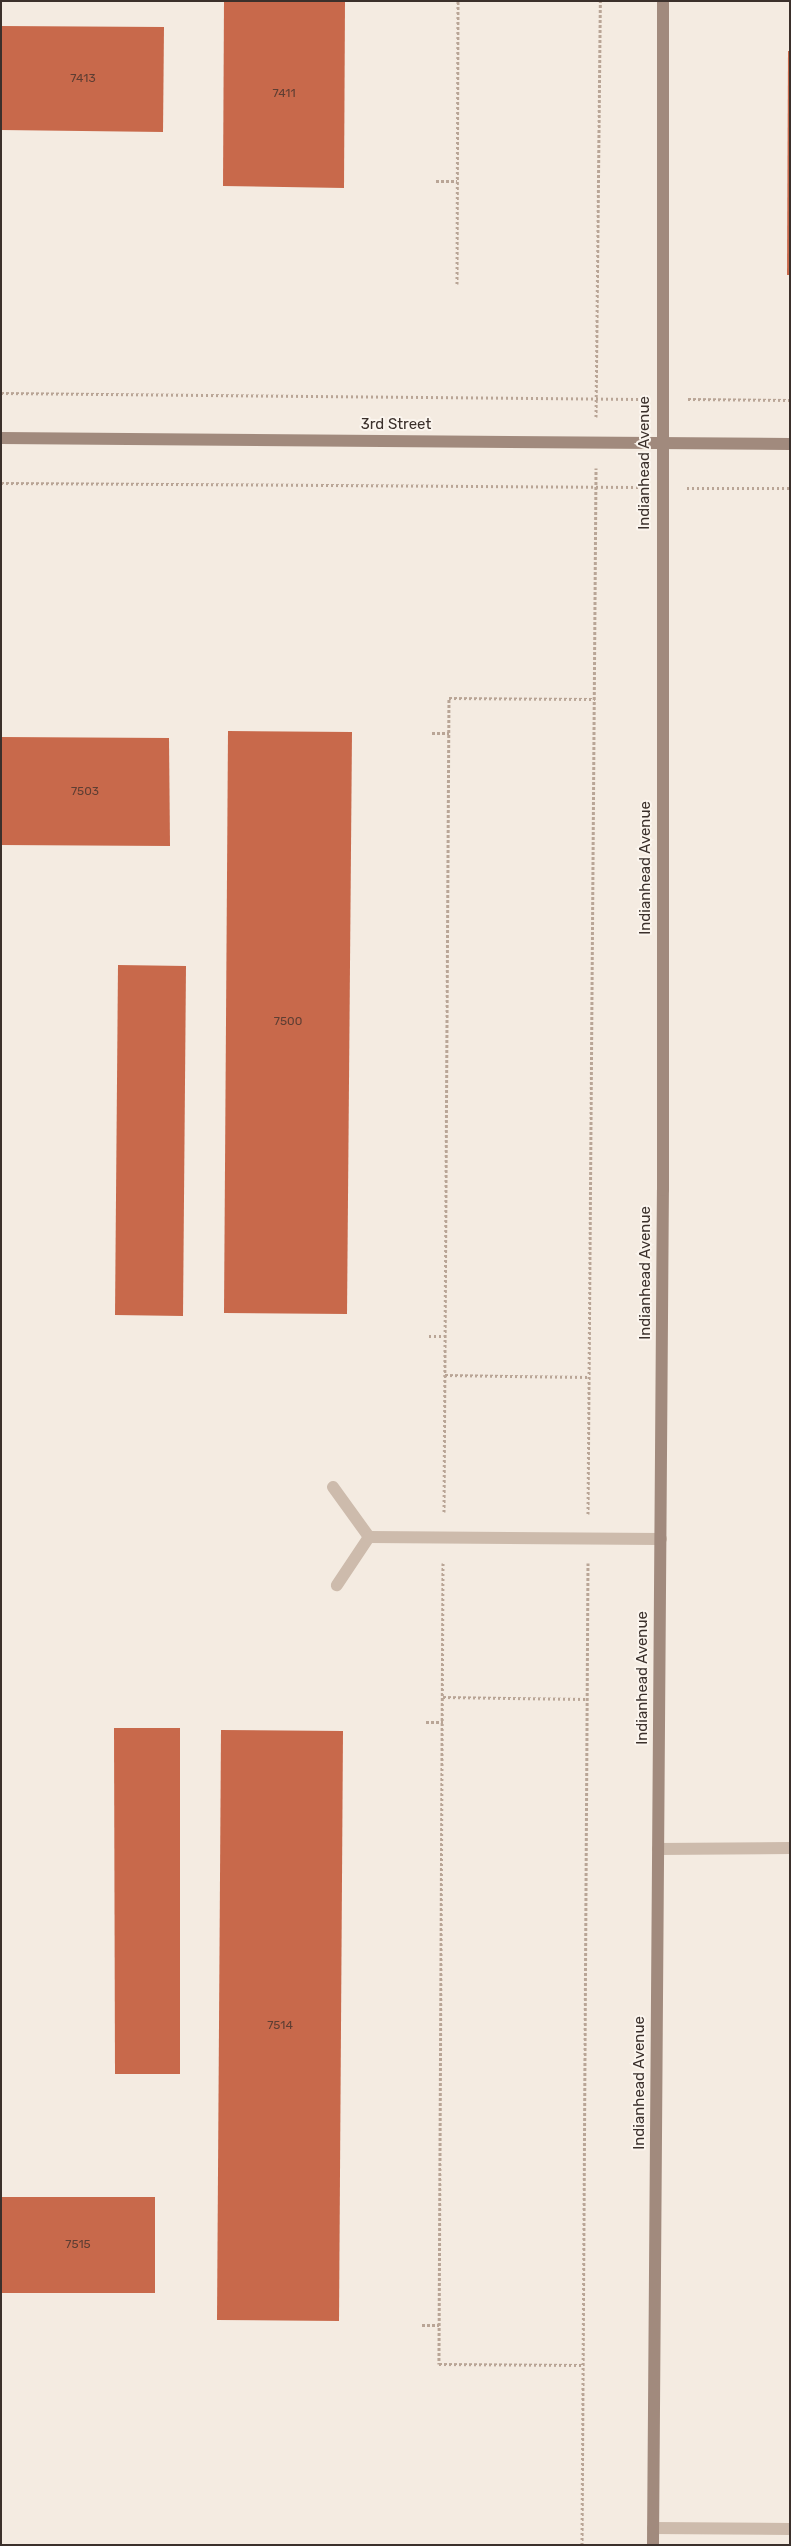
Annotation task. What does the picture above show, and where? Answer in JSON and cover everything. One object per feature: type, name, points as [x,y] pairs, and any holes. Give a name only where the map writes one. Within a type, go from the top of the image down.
[{"type":"main road","name":"Indianhead Avenue","points":[[653,2545],[661,1539],[660,443],[663,1]]},
{"type":"main road","name":"3rd Street","points":[[1,438],[790,444]]},
{"type":"lane","points":[[333,1487],[369,1536]]},
{"type":"lane","points":[[369,1536],[661,1539]]},
{"type":"lane","points":[[336,1585],[369,1536]]},
{"type":"lane","points":[[658,1849],[790,1848]]},
{"type":"lane","points":[[653,2528],[790,2529]]},
{"type":"path","points":[[457,284],[458,1]]},
{"type":"path","points":[[582,2545],[595,442],[597,398],[600,1]]},
{"type":"path","points":[[436,181],[457,181]]},
{"type":"path","points":[[1,393],[790,400]]},
{"type":"path","points":[[1,483],[790,488]]},
{"type":"path","points":[[432,733],[449,733]]},
{"type":"path","points":[[428,1336],[445,1336]]},
{"type":"path","points":[[444,1375],[589,1377]]},
{"type":"path","points":[[443,1697],[587,1699]]},
{"type":"path","points":[[426,1722],[443,1722]]},
{"type":"path","points":[[422,2325],[439,2325]]},
{"type":"building","points":[[224,1],[345,1],[344,188],[223,186]]},
{"type":"building","points":[[1,26],[164,27],[163,132],[1,130]]},
{"type":"building","points":[[788,51],[790,51],[790,275],[787,275]]},
{"type":"building","points":[[228,731],[352,732],[347,1314],[224,1313]]},
{"type":"building","points":[[1,737],[169,738],[170,846],[1,845]]},
{"type":"building","points":[[118,965],[186,966],[183,1316],[115,1315]]},
{"type":"building","points":[[114,1728],[180,1728],[180,2074],[115,2074]]},
{"type":"building","points":[[221,1730],[343,1731],[339,2321],[217,2320]]},
{"type":"building","points":[[1,2197],[155,2197],[155,2293],[1,2293]]}]
